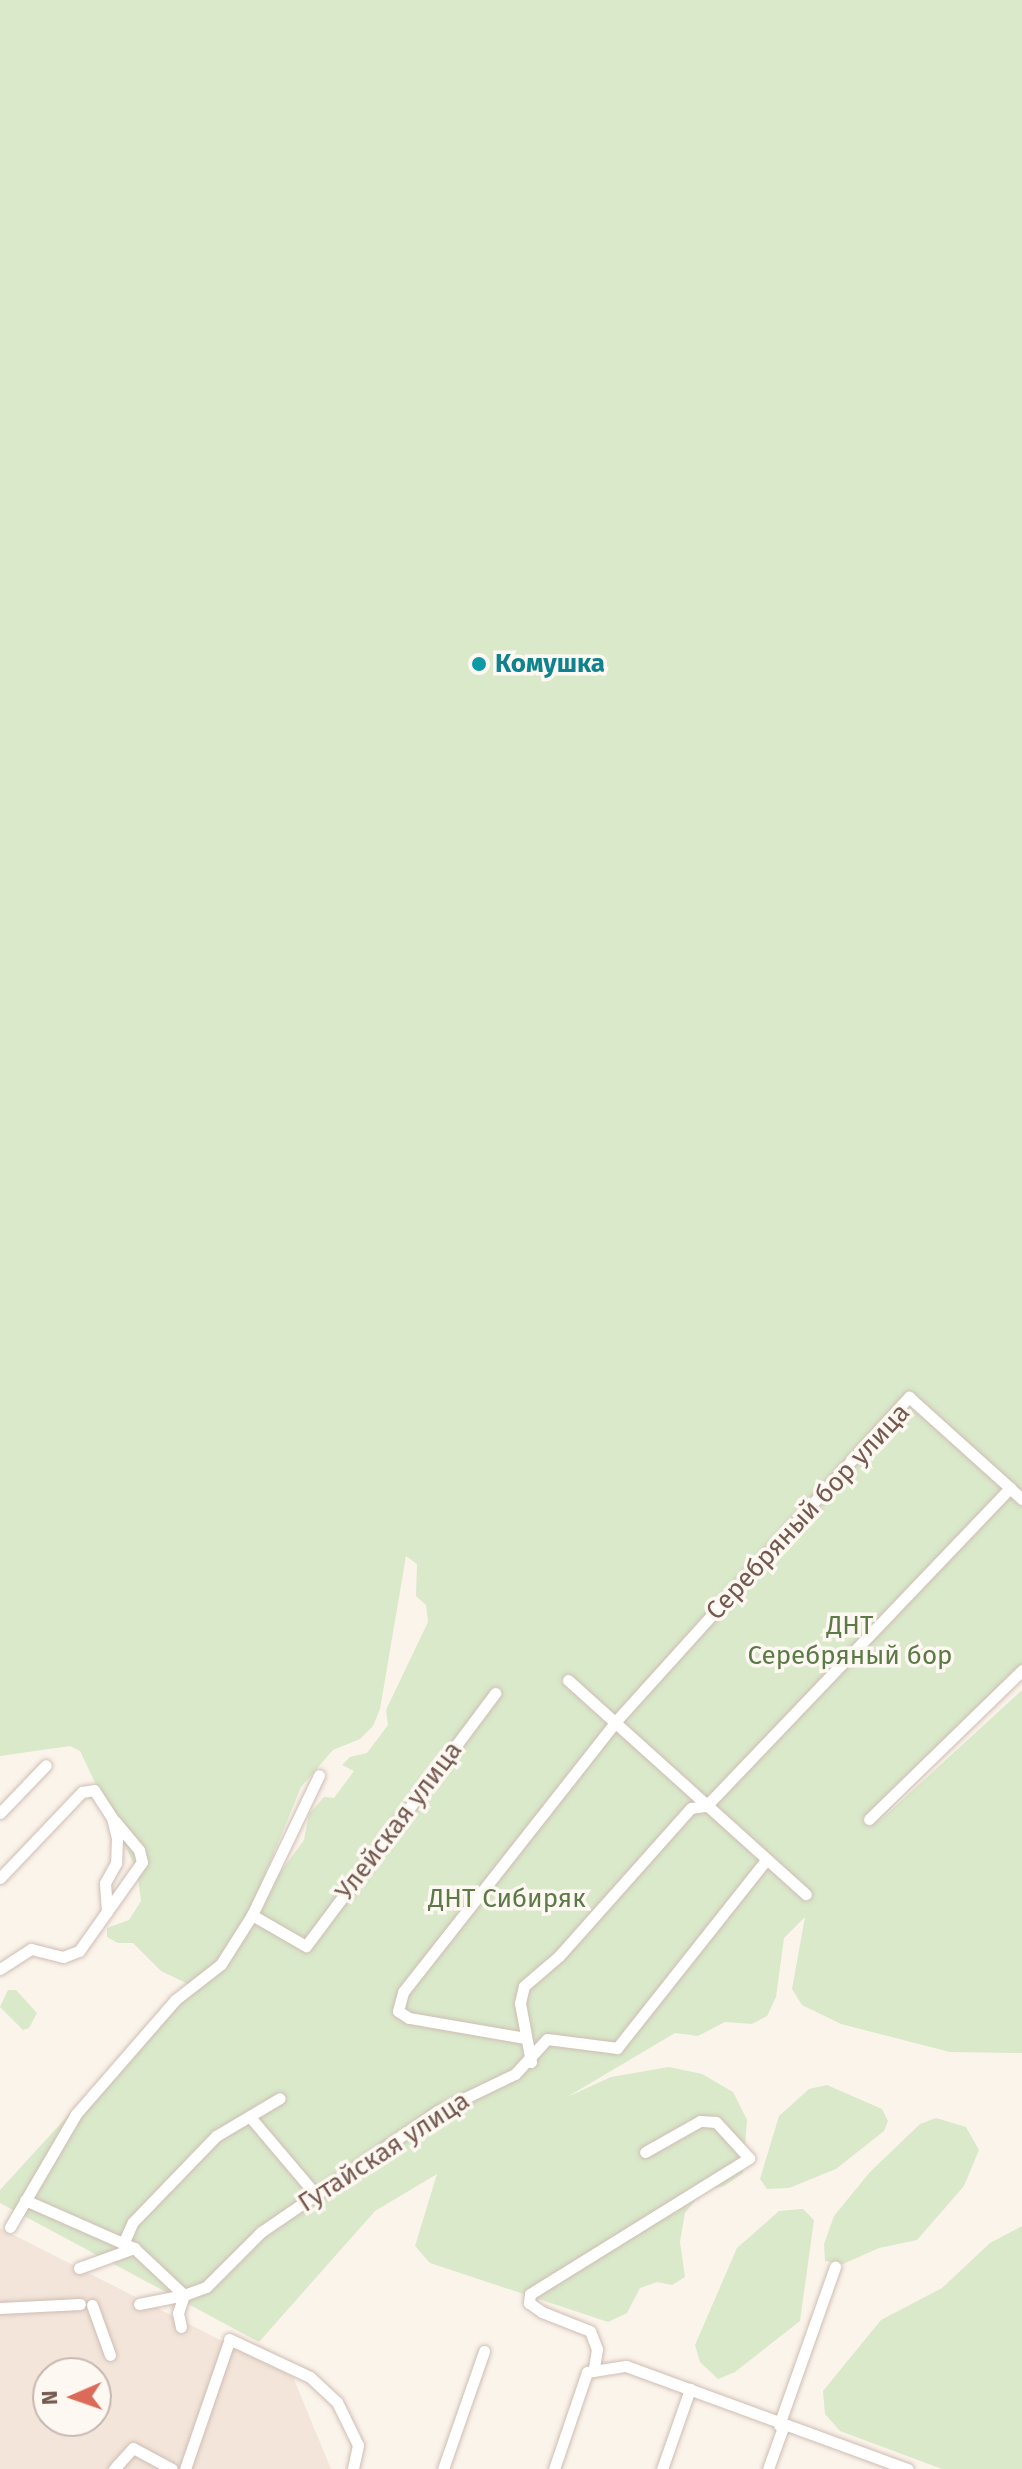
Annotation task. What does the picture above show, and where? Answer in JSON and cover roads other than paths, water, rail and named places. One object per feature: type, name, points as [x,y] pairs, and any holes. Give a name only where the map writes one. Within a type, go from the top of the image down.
[{"type":"street","name":"Серебряный бор улица","points":[[616,1721],[909,1397],[1022,1499]]},
{"type":"street","points":[[531,2062],[520,2003],[524,1986],[559,1956],[691,1808],[706,1806],[1010,1488]]},
{"type":"street","points":[[869,1819],[1022,1670]]},
{"type":"street","points":[[568,1680],[806,1894]]},
{"type":"street","name":"Улейская улица","points":[[252,1915],[302,1948],[495,1693]]},
{"type":"street","points":[[525,2038],[409,2018],[398,2011],[403,1992],[616,1721]]},
{"type":"street","points":[[0,1813],[46,1765]]},
{"type":"street","points":[[10,2227],[76,2114],[175,2000],[221,1964],[252,1915],[319,1775]]},
{"type":"street","points":[[0,1878],[82,1792],[94,1790],[139,1850],[142,1862],[79,1951],[63,1957],[31,1949],[0,1969]]},
{"type":"street","points":[[107,1912],[105,1883],[116,1863],[112,1818]]},
{"type":"street","name":"Гутайская улица","points":[[184,2295],[206,2287],[261,2232],[438,2111],[531,2062],[547,2039],[617,2048],[766,1860]]},
{"type":"street","points":[[129,2246],[133,2222],[216,2136],[280,2098]]},
{"type":"street","points":[[250,2117],[317,2196]]},
{"type":"street","points":[[594,2368],[597,2349],[590,2331],[542,2312],[529,2303],[530,2294],[749,2158],[716,2122],[700,2121],[645,2152]]},
{"type":"street","points":[[25,2200],[129,2246],[184,2295]]},
{"type":"street","points":[[79,2268],[129,2246]]},
{"type":"street","points":[[768,2469],[835,2267]]},
{"type":"street","points":[[139,2304],[184,2295]]},
{"type":"street","points":[[181,2327],[184,2295]]},
{"type":"street","points":[[0,2308],[86,2304],[110,2355]]},
{"type":"street","points":[[185,2469],[229,2341],[310,2377],[337,2402],[358,2445],[353,2469]]},
{"type":"street","points":[[443,2469],[484,2351]]},
{"type":"street","points":[[554,2469],[587,2372],[594,2368],[626,2366],[878,2464],[908,2469]]},
{"type":"street","points":[[662,2469],[690,2389]]},
{"type":"street","points":[[114,2469],[133,2448],[172,2469]]},
{"type":"place","name":"Комушка","points":[[479,664]]},
{"type":"park label","name":"ДНТ Серебряный бор","points":[[850,1641]]},
{"type":"park label","name":"ДНТ Сибиряк","points":[[507,1899]]}]
